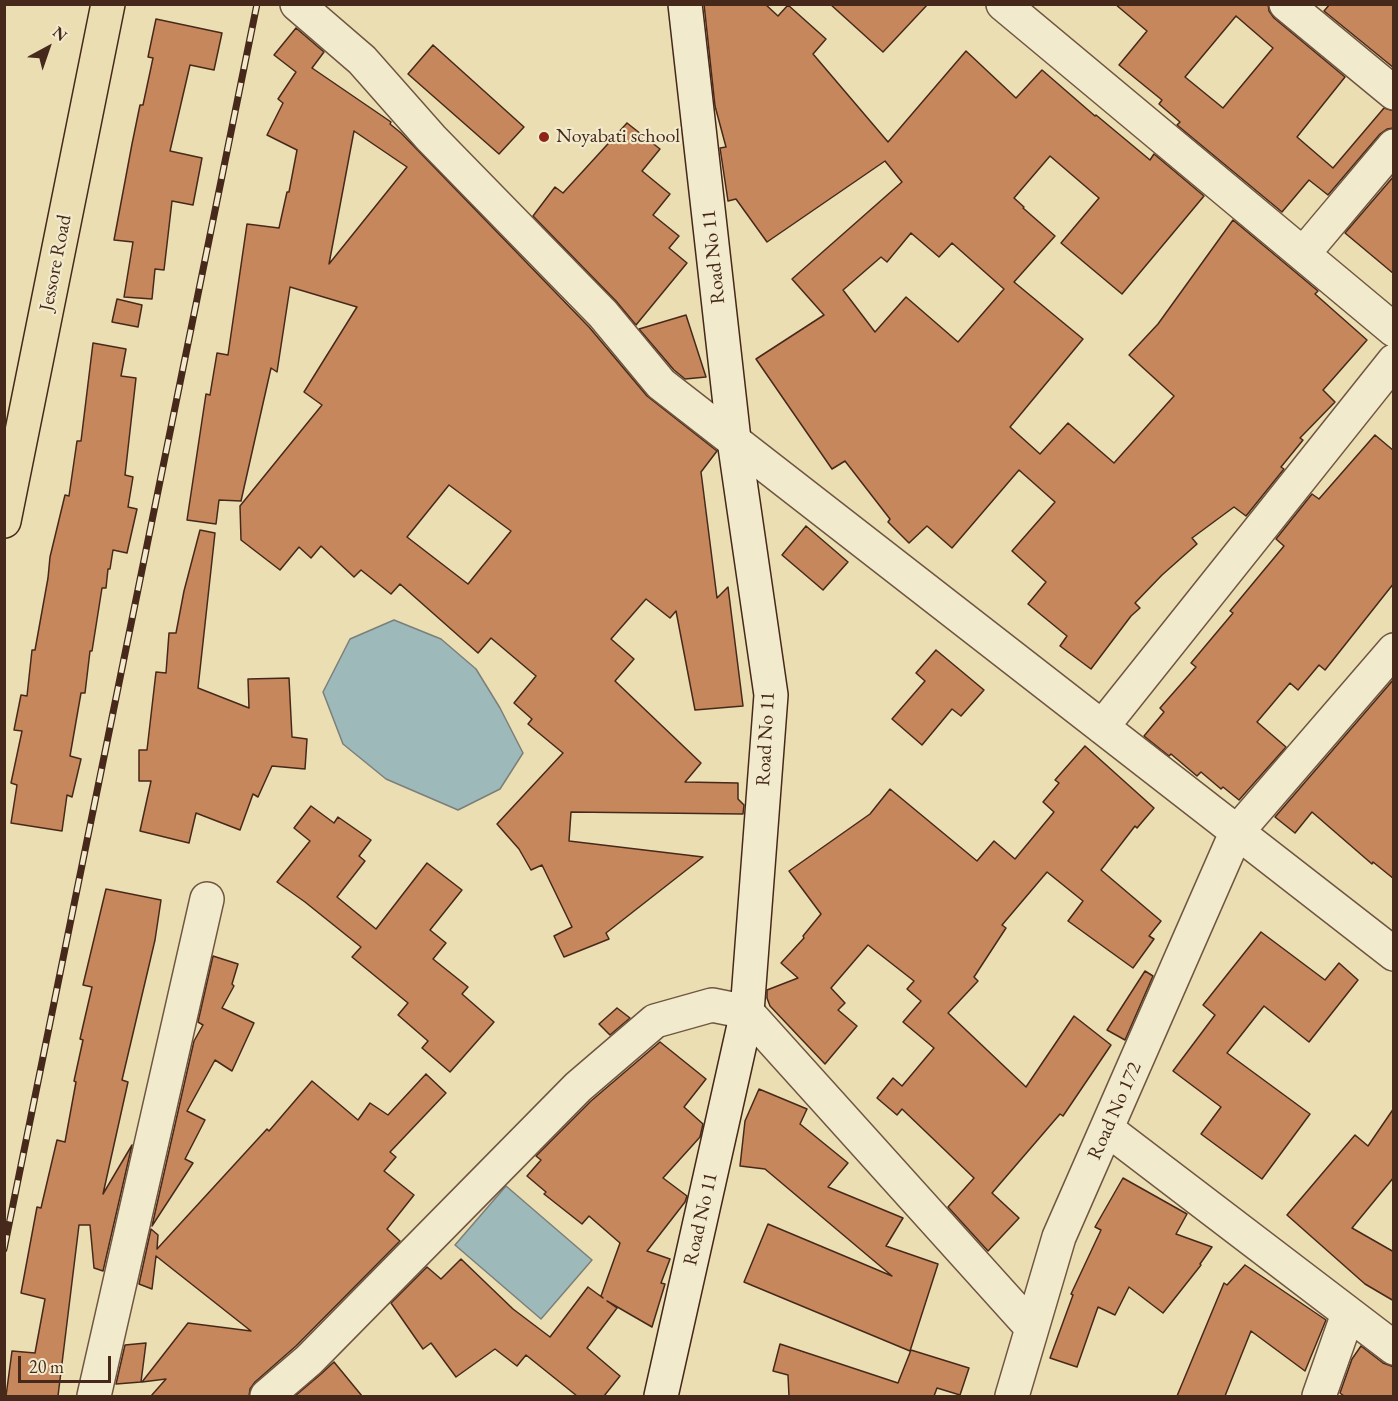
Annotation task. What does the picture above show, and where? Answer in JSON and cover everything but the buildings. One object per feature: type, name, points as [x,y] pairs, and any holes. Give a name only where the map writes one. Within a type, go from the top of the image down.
[{"type":"highway","name":"Jessore Road","points":[[4,521],[108,4]]},
{"type":"street","points":[[297,4],[362,60],[430,138],[603,314],[661,384],[1394,954]]},
{"type":"street","name":"Road No 11","points":[[662,1396],[747,1012],[771,695],[734,440],[685,4]]},
{"type":"street","points":[[1003,4],[1394,330]]},
{"type":"street","points":[[1286,4],[1394,93]]},
{"type":"street","points":[[1303,254],[1394,146]]},
{"type":"street","points":[[1102,727],[1394,360]]},
{"type":"street","name":"Road No 172","points":[[1012,1396],[1059,1237],[1236,833],[1392,654]]},
{"type":"street","points":[[94,1396],[207,898]]},
{"type":"street","points":[[267,1396],[309,1360],[578,1087],[655,1022],[712,1005],[747,1012],[1032,1329]]},
{"type":"street","points":[[1107,1129],[1394,1348]]},
{"type":"street","points":[[1319,1396],[1348,1314]]},
{"type":"water","points":[[394,620],[441,639],[476,669],[500,708],[523,753],[500,789],[458,810],[386,779],[343,744],[323,692],[350,639]]},
{"type":"water","points":[[506,1186],[592,1260],[541,1319],[455,1245]]},
{"type":"railway","points":[[4,1249],[257,4]]},
{"type":"place","name":"Noyabati school","points":[[544,137]]}]
